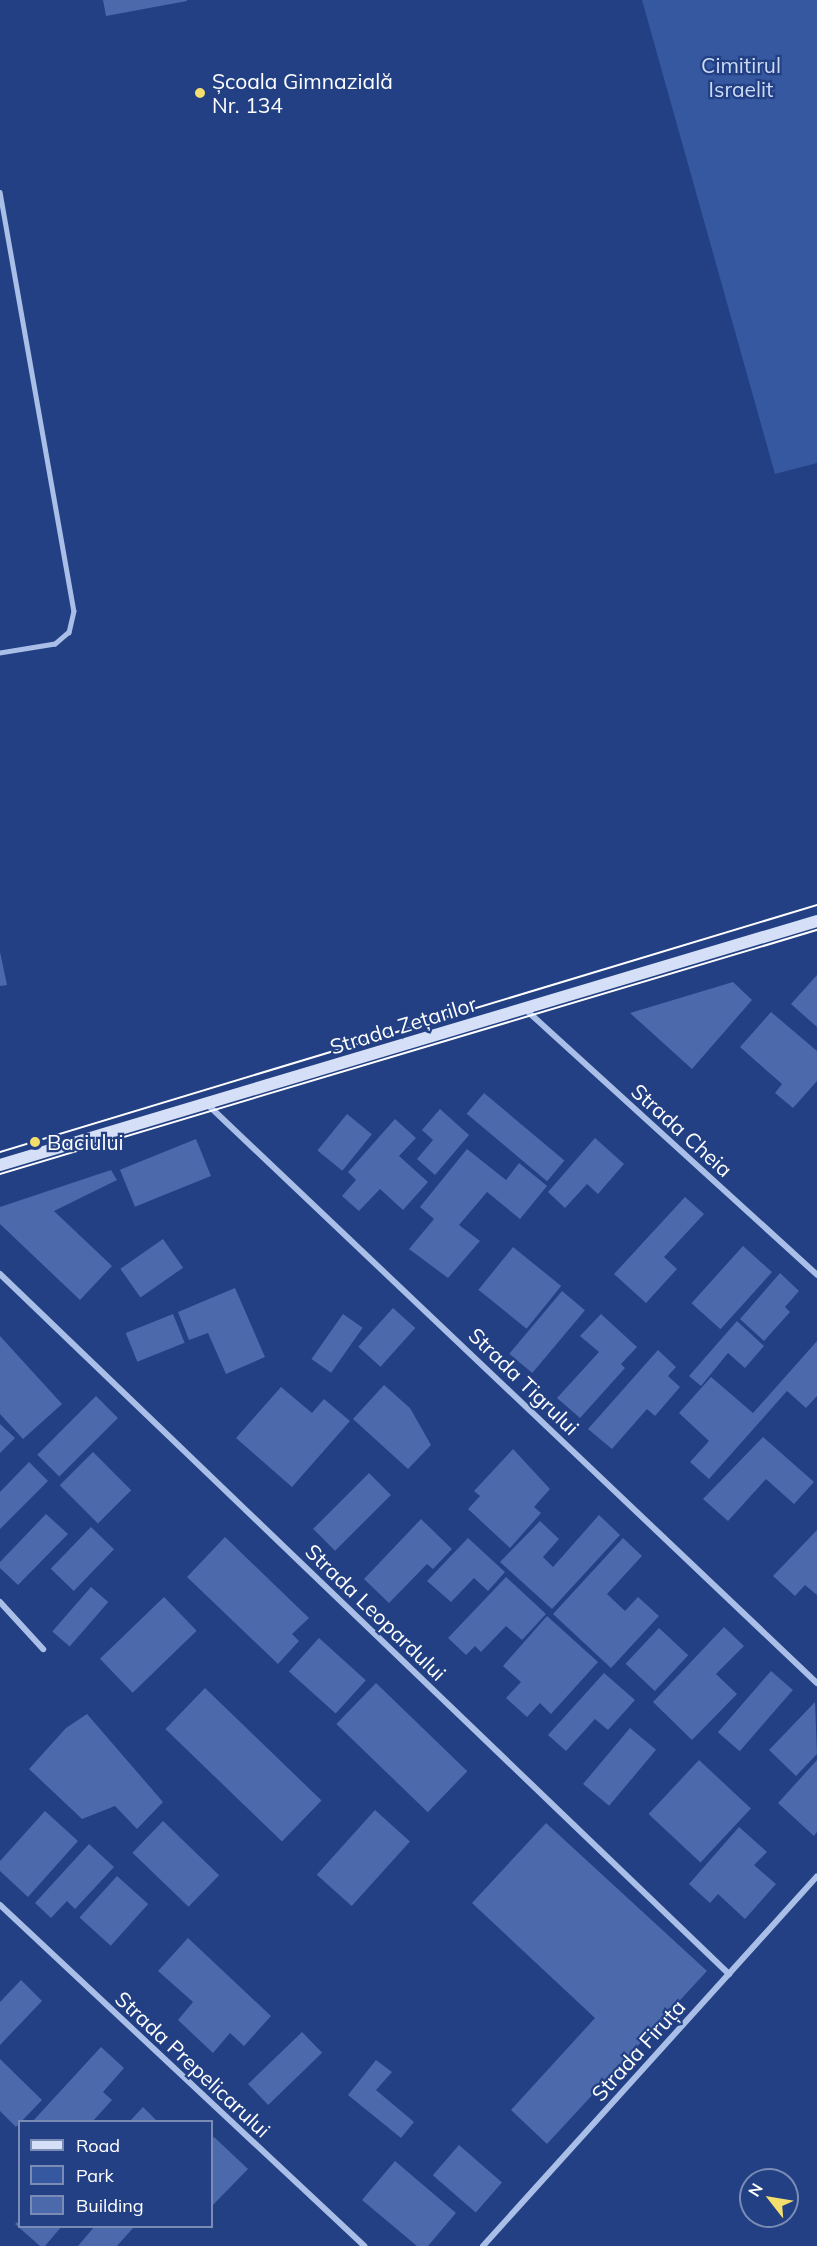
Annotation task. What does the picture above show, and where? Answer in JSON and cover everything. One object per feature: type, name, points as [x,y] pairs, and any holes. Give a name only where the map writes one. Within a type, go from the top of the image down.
[{"type":"main road","name":"Strada Zețarilor","points":[[0,1165],[817,921]]},
{"type":"street","name":"Strada Cheia","points":[[525,1009],[817,1275]]},
{"type":"street","name":"Strada Tigrului","points":[[207,1104],[817,1683]]},
{"type":"street","name":"Strada Leopardului","points":[[0,1274],[729,1974]]},
{"type":"street","points":[[0,1602],[43,1648]]},
{"type":"street","name":"Strada Firuța","points":[[483,2246],[817,1877]]},
{"type":"street","name":"Strada Prepelicarului","points":[[0,1905],[364,2246]]},
{"type":"lane","points":[[0,192],[74,611],[69,632],[55,644],[0,653]]},
{"type":"green space","name":"Cimitirul Israelit","points":[[642,0],[817,0],[817,463],[775,474]]},
{"type":"building","points":[[103,0],[187,0],[187,1],[106,16]]},
{"type":"building","points":[[0,952],[7,985],[0,986]]},
{"type":"building","points":[[817,975],[817,1027],[791,1004]]},
{"type":"building","points":[[733,982],[752,1000],[692,1069],[630,1013]]},
{"type":"building","points":[[771,1012],[817,1051],[817,1081],[793,1108],[775,1093],[782,1084],[740,1047]]},
{"type":"building","points":[[484,1093],[564,1160],[547,1181],[467,1114]]},
{"type":"building","points":[[440,1109],[469,1135],[435,1175],[417,1159],[433,1140],[422,1130]]},
{"type":"building","points":[[347,1114],[372,1134],[342,1171],[317,1151]]},
{"type":"building","points":[[395,1119],[416,1138],[399,1156],[428,1182],[403,1210],[380,1189],[359,1211],[342,1196],[356,1180],[348,1172]]},
{"type":"building","points":[[595,1138],[624,1164],[598,1194],[587,1184],[565,1208],[548,1192]]},
{"type":"building","points":[[196,1139],[211,1176],[135,1207],[120,1170]]},
{"type":"building","points":[[467,1149],[506,1180],[519,1163],[547,1186],[520,1219],[487,1192],[459,1225],[480,1241],[448,1278],[409,1249],[434,1219],[420,1207]]},
{"type":"building","points":[[111,1170],[117,1180],[54,1211],[112,1266],[80,1300],[0,1224],[0,1207]]},
{"type":"building","points":[[685,1197],[704,1214],[664,1257],[677,1269],[646,1303],[614,1274]]},
{"type":"building","points":[[163,1239],[183,1268],[140,1297],[120,1269]]},
{"type":"building","points":[[743,1246],[772,1272],[720,1329],[691,1303]]},
{"type":"building","points":[[513,1247],[561,1286],[527,1329],[478,1290]]},
{"type":"building","points":[[780,1273],[799,1291],[785,1307],[790,1312],[764,1341],[740,1319]]},
{"type":"building","points":[[235,1288],[265,1357],[226,1374],[208,1333],[189,1340],[178,1312]]},
{"type":"building","points":[[562,1291],[585,1310],[532,1373],[509,1354]]},
{"type":"building","points":[[393,1308],[415,1328],[380,1367],[358,1347]]},
{"type":"building","points":[[173,1314],[185,1343],[137,1362],[126,1333]]},
{"type":"building","points":[[343,1314],[363,1328],[331,1373],[311,1359]]},
{"type":"building","points":[[601,1314],[637,1347],[621,1364],[625,1368],[580,1418],[557,1398],[599,1352],[580,1336]]},
{"type":"building","points":[[737,1321],[764,1346],[745,1368],[728,1353],[701,1386],[689,1376]]},
{"type":"building","points":[[0,1336],[62,1404],[23,1439],[0,1414]]},
{"type":"building","points":[[817,1341],[817,1396],[806,1408],[787,1391],[709,1479],[690,1462],[709,1441],[679,1413],[711,1377],[753,1413]]},
{"type":"building","points":[[658,1350],[676,1367],[668,1376],[680,1387],[655,1416],[647,1409],[612,1449],[588,1429]]},
{"type":"building","points":[[384,1385],[410,1408],[431,1445],[408,1469],[353,1419]]},
{"type":"building","points":[[281,1387],[312,1413],[324,1399],[350,1421],[292,1487],[236,1438]]},
{"type":"building","points":[[96,1396],[118,1418],[59,1477],[37,1455]]},
{"type":"building","points":[[0,1424],[15,1438],[0,1453]]},
{"type":"building","points":[[763,1437],[814,1482],[794,1504],[766,1479],[728,1521],[703,1499]]},
{"type":"building","points":[[513,1449],[550,1489],[534,1507],[541,1513],[510,1548],[468,1509],[480,1496],[474,1491]]},
{"type":"building","points":[[93,1452],[131,1490],[98,1523],[60,1485]]},
{"type":"building","points":[[29,1462],[48,1481],[0,1529],[0,1492]]},
{"type":"building","points":[[369,1473],[391,1495],[335,1551],[313,1529]]},
{"type":"building","points":[[46,1514],[68,1534],[18,1585],[0,1568],[0,1562]]},
{"type":"building","points":[[599,1515],[620,1535],[552,1609],[500,1562],[540,1521],[559,1539],[543,1557],[553,1567]]},
{"type":"building","points":[[421,1519],[452,1549],[433,1569],[427,1564],[389,1603],[364,1579]]},
{"type":"building","points":[[91,1527],[114,1549],[74,1591],[51,1569]]},
{"type":"building","points":[[817,1530],[817,1595],[805,1585],[795,1596],[773,1576]]},
{"type":"building","points":[[225,1537],[309,1618],[292,1634],[299,1641],[278,1664],[187,1577]]},
{"type":"building","points":[[468,1538],[505,1572],[488,1591],[474,1578],[451,1602],[427,1581]]},
{"type":"building","points":[[623,1538],[642,1556],[607,1594],[625,1611],[638,1597],[659,1616],[611,1668],[553,1614]]},
{"type":"building","points":[[506,1577],[546,1614],[522,1640],[506,1626],[481,1652],[475,1646],[466,1655],[448,1638]]},
{"type":"building","points":[[91,1587],[108,1602],[70,1647],[52,1632]]},
{"type":"building","points":[[164,1597],[197,1631],[133,1693],[100,1659]]},
{"type":"building","points":[[547,1616],[598,1662],[551,1714],[540,1703],[527,1717],[506,1698],[521,1682],[503,1666]]},
{"type":"building","points":[[724,1627],[744,1646],[716,1674],[737,1694],[692,1740],[653,1702]]},
{"type":"building","points":[[659,1628],[688,1655],[655,1691],[626,1664]]},
{"type":"building","points":[[319,1638],[366,1680],[336,1714],[289,1671]]},
{"type":"building","points":[[771,1671],[793,1690],[740,1751],[718,1732]]},
{"type":"building","points":[[604,1673],[635,1700],[608,1730],[595,1719],[566,1751],[548,1735]]},
{"type":"building","points":[[376,1683],[467,1771],[428,1812],[336,1724]]},
{"type":"building","points":[[205,1688],[322,1801],[282,1842],[165,1729]]},
{"type":"building","points":[[815,1702],[817,1754],[796,1776],[769,1750]]},
{"type":"building","points":[[87,1714],[163,1802],[137,1829],[115,1806],[82,1819],[29,1769],[66,1728]]},
{"type":"building","points":[[630,1728],[656,1750],[609,1806],[583,1784]]},
{"type":"building","points":[[699,1760],[751,1808],[700,1863],[649,1814]]},
{"type":"building","points":[[817,1760],[817,1832],[814,1836],[778,1803]]},
{"type":"building","points":[[375,1810],[410,1841],[352,1906],[317,1875]]},
{"type":"building","points":[[45,1811],[78,1841],[28,1897],[0,1871],[0,1861]]},
{"type":"building","points":[[163,1821],[219,1875],[189,1907],[132,1853]]},
{"type":"building","points":[[546,1823],[707,1971],[547,2144],[511,2110],[595,2018],[472,1903]]},
{"type":"building","points":[[739,1827],[767,1852],[754,1865],[776,1884],[745,1919],[718,1894],[710,1903],[689,1884]]},
{"type":"building","points":[[89,1844],[114,1867],[75,1909],[67,1901],[51,1918],[35,1903]]},
{"type":"building","points":[[117,1876],[148,1904],[111,1946],[80,1918]]},
{"type":"building","points":[[188,1938],[271,2016],[244,2046],[230,2033],[213,2053],[178,2020],[193,2002],[158,1971]]},
{"type":"building","points":[[21,1980],[42,2001],[0,2045],[0,2002]]},
{"type":"building","points":[[302,2032],[322,2053],[268,2105],[248,2084]]},
{"type":"building","points":[[101,2047],[124,2068],[103,2092],[112,2100],[94,2120],[34,2120]]},
{"type":"building","points":[[0,2059],[42,2100],[23,2120],[18,2120],[16,2127],[0,2111]]},
{"type":"building","points":[[376,2060],[392,2072],[376,2090],[414,2122],[401,2138],[348,2095]]},
{"type":"building","points":[[143,2107],[156,2120],[131,2120]]},
{"type":"building","points":[[214,2137],[248,2169],[213,2205]]},
{"type":"building","points":[[459,2145],[502,2182],[476,2213],[433,2175]]},
{"type":"building","points":[[395,2161],[456,2213],[428,2246],[417,2246],[362,2200]]},
{"type":"building","points":[[20,2228],[60,2228],[45,2246],[40,2246]]},
{"type":"building","points":[[93,2228],[133,2228],[117,2246],[78,2246]]},
{"type":"tram line","points":[[0,1152],[817,905]]},
{"type":"tram line","points":[[0,1174],[817,930]]},
{"type":"place","name":"Școala Gimnazială Nr. 134","points":[[200,93]]},
{"type":"place","name":"Baciului","points":[[35,1142]]}]
